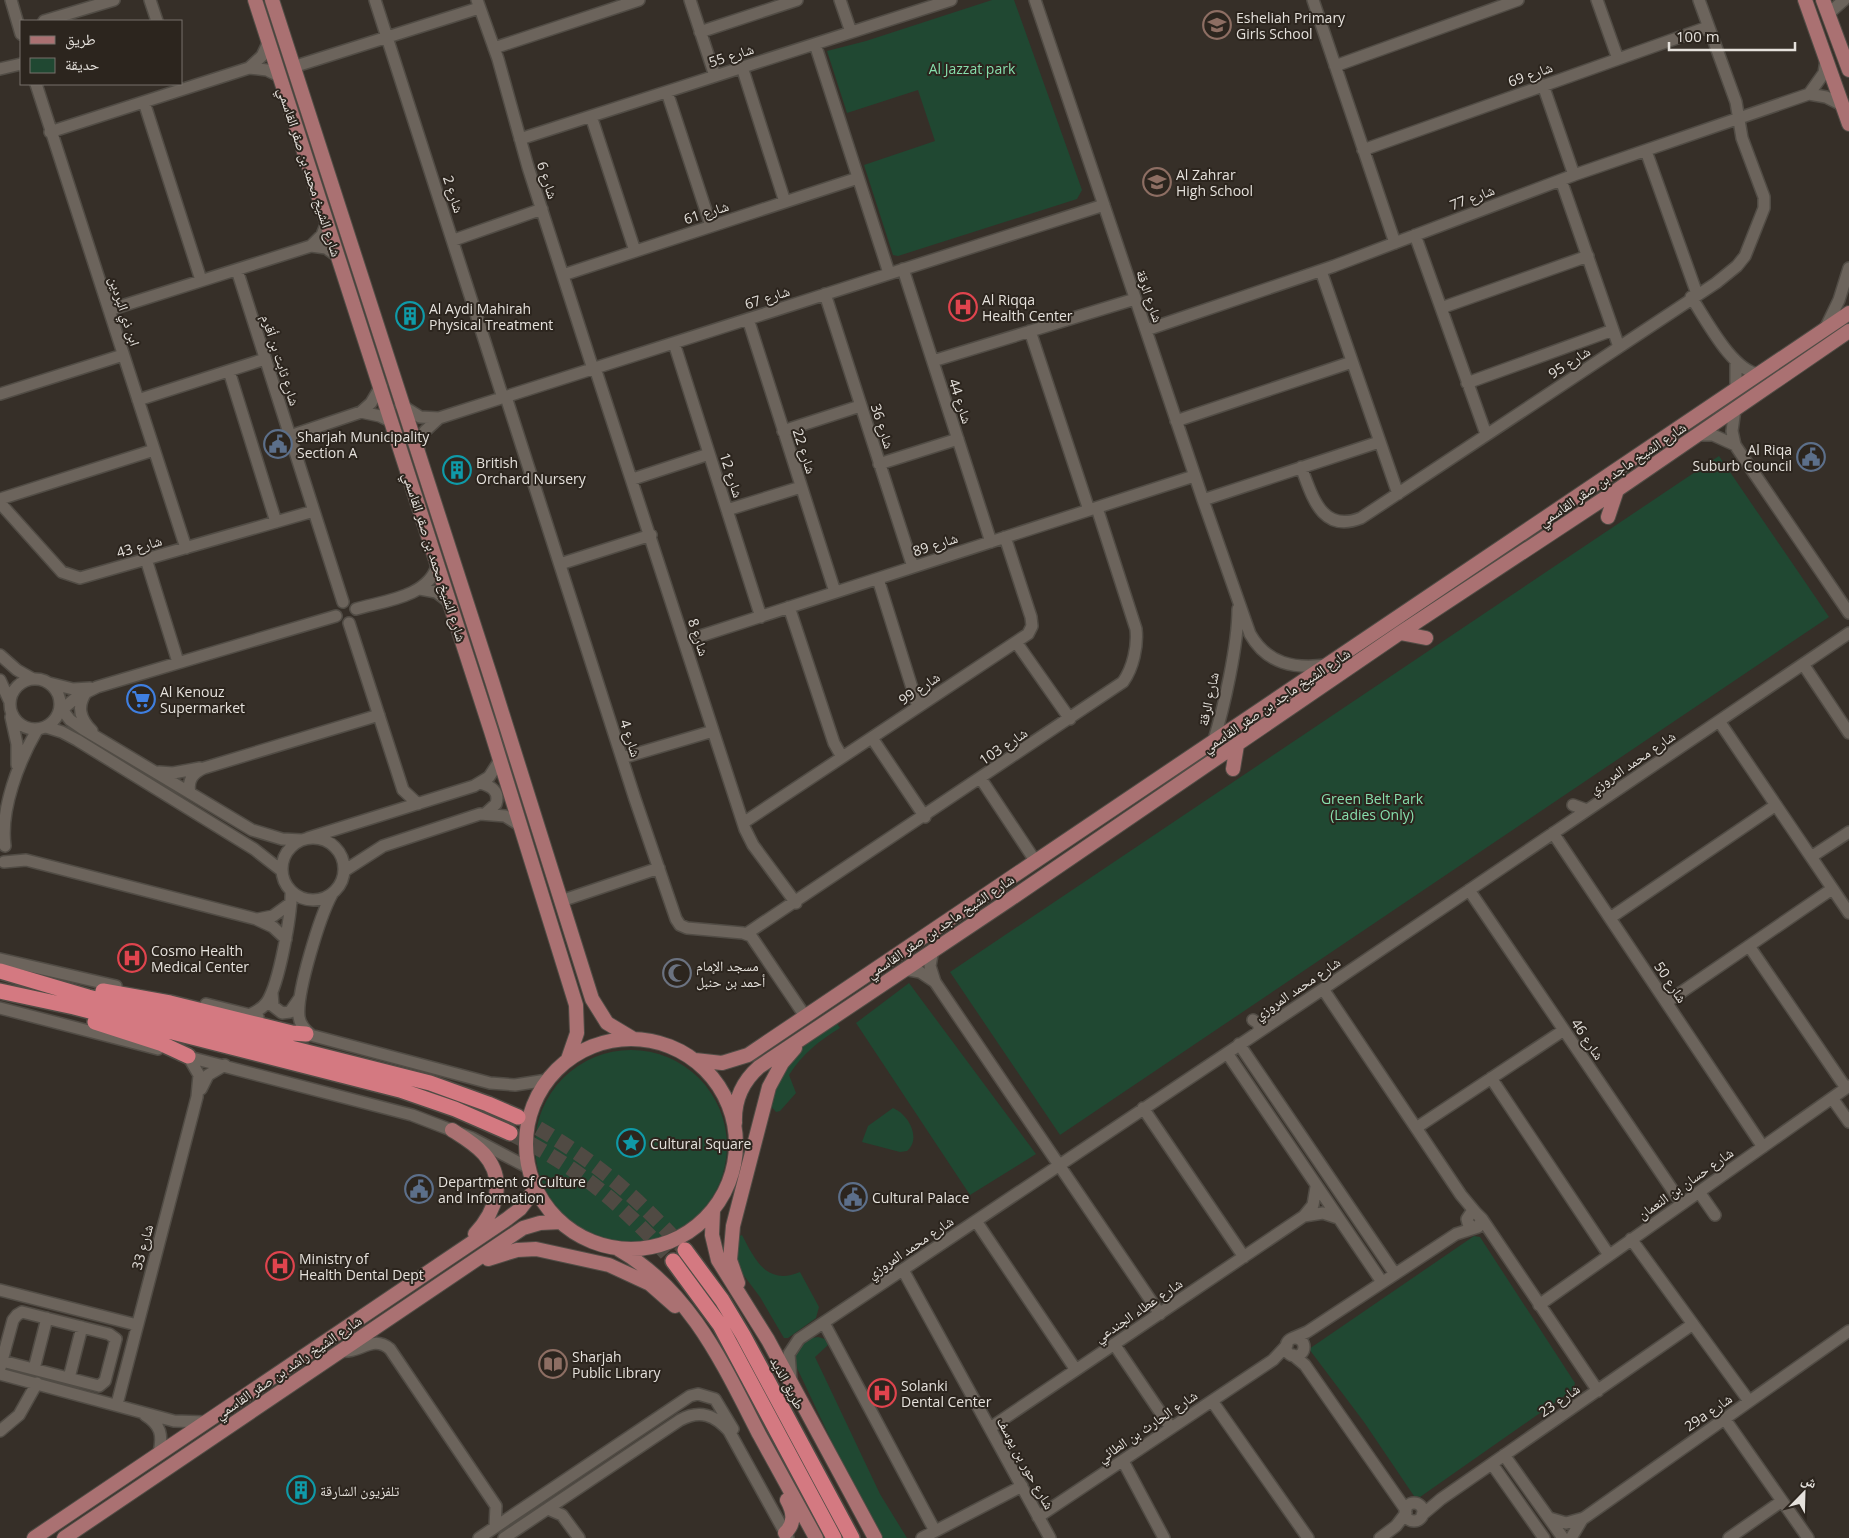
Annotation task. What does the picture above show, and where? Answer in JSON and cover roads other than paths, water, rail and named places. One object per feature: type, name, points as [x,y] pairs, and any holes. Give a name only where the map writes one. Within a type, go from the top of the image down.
[{"type":"highway","points":[[0,971],[88,997],[430,1082],[518,1117]]},
{"type":"highway","points":[[33,980],[170,1003],[292,1034],[310,1035]]},
{"type":"highway","points":[[0,991],[74,1007],[400,1090],[456,1109],[510,1133]]},
{"type":"highway","points":[[22,996],[160,1043],[188,1056]]},
{"type":"highway","name":"طريق الذيد","points":[[685,1250],[714,1289],[740,1329],[852,1538]]},
{"type":"highway","points":[[673,1260],[720,1325],[834,1538]]},
{"type":"main road","name":"شارع الشيخ محمد بن صقر القاسمي","points":[[256,0],[491,730],[576,1005],[577,1032],[568,1059]]},
{"type":"main road","name":"شارع الشيخ محمد بن صقر القاسمي","points":[[272,0],[598,1012],[612,1028],[632,1038]]},
{"type":"main road","points":[[1805,0],[1849,124]]},
{"type":"main road","points":[[1822,0],[1849,70]]},
{"type":"main road","name":"شارع الشيخ ماجد بن صقر القاسمي","points":[[695,1060],[722,1063],[740,1059],[1450,584],[1849,313]]},
{"type":"main road","name":"شارع الشيخ ماجد بن صقر القاسمي","points":[[735,1123],[738,1096],[752,1073],[1400,633],[1438,610],[1842,339],[1849,331]]},
{"type":"main road","points":[[1608,517],[1617,490]]},
{"type":"main road","points":[[1438,610],[1442,601],[1455,590],[1455,585],[1450,584]]},
{"type":"main road","points":[[1400,633],[1426,638]]},
{"type":"main road","points":[[491,730],[501,745],[507,743],[509,734]]},
{"type":"main road","points":[[1232,769],[1237,745]]},
{"type":"main road","points":[[1009,900],[1005,897],[1004,890],[1030,870],[1036,862]]},
{"type":"main road","points":[[744,1300],[733,1269],[730,1250],[733,1226],[759,1118],[775,1075],[810,1032]]},
{"type":"main road","points":[[615,1248],[637,1249],[659,1246],[679,1238],[698,1226],[713,1210],[726,1191],[734,1169],[737,1138],[735,1123],[724,1094],[715,1080],[695,1060],[670,1046],[632,1038],[598,1044],[568,1059],[547,1080],[539,1093],[528,1122],[526,1137],[529,1168],[536,1188],[547,1206],[561,1222],[586,1239],[615,1248],[644,1265],[671,1289],[693,1317],[714,1351],[816,1538]]},
{"type":"main road","points":[[452,1130],[484,1154],[493,1168],[497,1184],[496,1201],[490,1217],[461,1249]]},
{"type":"main road","name":"شارع الشيخ راشد بن صقر القاسمي","points":[[34,1538],[514,1214],[536,1188]]},
{"type":"main road","points":[[713,1210],[712,1235],[718,1260],[744,1300],[875,1538]]},
{"type":"main road","name":"شارع الشيخ راشد بن صقر القاسمي","points":[[64,1538],[340,1351],[529,1226],[561,1222]]},
{"type":"main road","points":[[473,1264],[507,1252],[536,1249],[624,1270],[638,1276],[661,1293],[681,1313],[698,1337],[714,1351]]},
{"type":"main road","points":[[285,1389],[287,1378],[305,1364],[303,1356]]},
{"type":"main road","points":[[784,1482],[786,1498],[793,1516],[787,1535]]},
{"type":"street","points":[[11,0],[20,31]]},
{"type":"street","points":[[47,20],[114,0]]},
{"type":"street","points":[[150,0],[157,20]]},
{"type":"street","name":"شارع 2","points":[[375,0],[505,397]]},
{"type":"street","points":[[494,48],[639,0]]},
{"type":"street","points":[[690,0],[715,76]]},
{"type":"street","points":[[700,32],[797,0]]},
{"type":"street","points":[[840,0],[851,32]]},
{"type":"street","name":"شارع 55","points":[[520,139],[951,0]]},
{"type":"street","name":"شارع الرقة","points":[[1035,0],[1202,500],[1237,602],[1253,640],[1273,659],[1294,666],[1330,664]]},
{"type":"street","points":[[1313,0],[1395,243]]},
{"type":"street","points":[[1335,66],[1518,0]]},
{"type":"street","points":[[1597,0],[1618,59]]},
{"type":"street","name":"شارع 95","points":[[1301,468],[1317,506],[1324,514],[1339,521],[1350,522],[1361,518],[1694,296],[1721,280],[1740,263],[1764,208],[1764,192],[1742,138],[1740,119],[1698,0]]},
{"type":"street","points":[[1828,14],[1844,0]]},
{"type":"street","points":[[293,67],[387,37],[478,4]]},
{"type":"street","name":"شارع 6","points":[[478,4],[494,48],[520,139],[594,368]]},
{"type":"street","name":"شارع 69","points":[[1363,150],[1708,27]]},
{"type":"street","points":[[249,68],[262,56],[269,41]]},
{"type":"street","points":[[815,44],[889,273]]},
{"type":"street","points":[[1826,60],[1824,74],[1809,94],[1826,97],[1842,105]]},
{"type":"street","points":[[0,69],[20,64]]},
{"type":"street","points":[[742,67],[785,202]]},
{"type":"street","points":[[50,132],[144,102],[178,87],[249,68],[267,70],[279,76]]},
{"type":"street","name":"ابن ذي البردين","points":[[36,85],[186,548]]},
{"type":"street","points":[[1543,85],[1574,175]]},
{"type":"street","points":[[667,92],[710,226]]},
{"type":"street","name":"شارع 77","points":[[1146,330],[1321,271],[1574,175],[1809,94]]},
{"type":"street","points":[[144,102],[202,280]]},
{"type":"street","points":[[591,116],[635,251]]},
{"type":"street","points":[[1646,151],[1694,296],[1736,362],[1746,370],[1759,374]]},
{"type":"street","name":"شارع 61","points":[[563,275],[858,178]]},
{"type":"street","points":[[1561,180],[1619,347]]},
{"type":"street","name":"شارع 67","points":[[401,405],[420,417],[438,418],[1104,205]]},
{"type":"street","points":[[454,240],[542,209]]},
{"type":"street","points":[[311,246],[322,235],[327,222]]},
{"type":"street","points":[[1415,236],[1486,434]]},
{"type":"street","points":[[109,310],[311,246],[326,248],[337,256]]},
{"type":"street","points":[[1441,308],[1588,256]]},
{"type":"street","points":[[1824,329],[1839,300],[1849,268]]},
{"type":"street","name":"شارع 44","points":[[903,269],[991,542]]},
{"type":"street","name":"شارع ثابت بن أقرم","points":[[237,270],[343,602]]},
{"type":"street","points":[[1321,271],[1398,494]]},
{"type":"street","name":"شارع 36","points":[[826,294],[860,406],[913,567]]},
{"type":"street","points":[[933,361],[1135,299]]},
{"type":"street","name":"شارع 22","points":[[748,319],[835,592]]},
{"type":"street","points":[[1467,382],[1613,330]]},
{"type":"street","points":[[1030,331],[1093,509]]},
{"type":"street","name":"شارع 12","points":[[674,343],[761,617]]},
{"type":"street","points":[[0,394],[123,355]]},
{"type":"street","points":[[138,400],[265,358]]},
{"type":"street","points":[[1176,421],[1352,362]]},
{"type":"street","points":[[1736,362],[1736,390]]},
{"type":"street","name":"شارع 8","points":[[594,368],[633,479],[742,823],[753,845],[796,903]]},
{"type":"street","points":[[229,370],[276,522]]},
{"type":"street","points":[[290,436],[361,412],[371,403],[380,386]]},
{"type":"street","name":"شارع 4","points":[[505,397],[676,919],[680,925],[687,928],[746,934]]},
{"type":"street","points":[[783,430],[860,406]]},
{"type":"street","points":[[1736,409],[1732,430],[1735,445],[1849,613]]},
{"type":"street","points":[[361,412],[380,416],[392,422]]},
{"type":"street","points":[[417,452],[425,431],[438,418]]},
{"type":"street","points":[[1697,435],[1713,435],[1735,445]]},
{"type":"street","points":[[879,464],[958,438]]},
{"type":"street","points":[[1202,500],[1379,442]]},
{"type":"street","points":[[0,499],[154,450]]},
{"type":"street","points":[[633,479],[709,454]]},
{"type":"street","name":"شارع 89","points":[[685,641],[1194,476]]},
{"type":"street","points":[[727,510],[801,487]]},
{"type":"street","name":"شارع 43","points":[[0,503],[58,568],[70,576],[85,577],[314,511]]},
{"type":"street","name":"شارع 103","points":[[746,934],[796,903],[1122,682],[1130,668],[1136,640],[1135,623],[1093,509]]},
{"type":"street","points":[[560,564],[651,536]]},
{"type":"street","name":"شارع 99","points":[[742,823],[1028,634],[1032,621],[1005,537]]},
{"type":"street","points":[[146,560],[178,662]]},
{"type":"street","points":[[356,609],[420,589],[431,579],[437,566]]},
{"type":"street","points":[[878,579],[918,707]]},
{"type":"street","points":[[420,589],[436,592],[449,602]]},
{"type":"street","points":[[336,616],[337,606],[343,602],[352,604],[356,609],[356,616],[349,623]]},
{"type":"street","name":"شارع الرقة","points":[[1213,743],[1221,715],[1234,644],[1237,602]]},
{"type":"street","points":[[790,607],[834,743],[842,757]]},
{"type":"street","points":[[1,863],[8,856],[4,845],[2,824],[17,772],[41,728],[54,721],[60,710],[92,689],[336,616]]},
{"type":"street","points":[[336,616],[342,622],[349,623]]},
{"type":"street","points":[[349,623],[403,790],[418,804]]},
{"type":"street","name":"شارع محمد المروزي","points":[[791,1384],[789,1358],[792,1346],[799,1339],[1323,989],[1849,633]]},
{"type":"street","points":[[1016,642],[1070,719]]},
{"type":"street","points":[[0,655],[17,670],[33,679],[73,689],[92,689]]},
{"type":"street","points":[[1803,664],[1849,733]]},
{"type":"street","points":[[9,700],[15,688],[26,680],[33,679]]},
{"type":"street","points":[[0,680],[9,700],[17,744],[17,772]]},
{"type":"street","points":[[49,683],[59,696],[60,710],[76,725],[190,793],[262,834],[282,839],[322,840],[336,848],[344,871],[340,884],[332,893],[319,925],[299,999],[300,1021],[310,1035]]},
{"type":"street","points":[[92,689],[81,700],[81,717],[98,738]]},
{"type":"street","points":[[11,713],[21,726],[41,728],[77,740],[254,849],[282,871]]},
{"type":"street","points":[[155,772],[173,773],[204,768],[379,715]]},
{"type":"street","points":[[1719,721],[1849,913]]},
{"type":"street","points":[[622,758],[713,731]]},
{"type":"street","points":[[872,738],[925,816]]},
{"type":"street","points":[[249,1015],[264,1006],[272,991],[286,939],[291,897],[283,879],[282,871],[285,855],[290,848],[305,839],[480,784],[493,774],[500,760]]},
{"type":"street","points":[[190,793],[189,784],[192,776],[204,768]]},
{"type":"street","points":[[981,779],[1036,862]]},
{"type":"street","points":[[480,784],[492,788],[497,795],[496,804],[485,814]]},
{"type":"street","points":[[398,810],[403,790]]},
{"type":"street","points":[[1573,805],[1587,810]]},
{"type":"street","points":[[1610,918],[1776,806]]},
{"type":"street","points":[[344,871],[372,851],[393,841],[485,814],[505,816],[520,826]]},
{"type":"street","points":[[1811,857],[1849,832]]},
{"type":"street","name":"شارع 50","points":[[1553,833],[1764,1147]]},
{"type":"street","points":[[4,845],[26,860],[256,919],[273,927],[286,939]]},
{"type":"street","points":[[1,863],[26,860]]},
{"type":"street","points":[[561,901],[659,868]]},
{"type":"street","points":[[1666,1002],[1832,889]]},
{"type":"street","name":"شارع 46","points":[[1469,890],[1682,1204]]},
{"type":"street","points":[[256,919],[273,916],[291,897],[298,896],[314,900],[332,893]]},
{"type":"street","points":[[746,934],[754,940],[805,1016]]},
{"type":"street","points":[[1749,946],[1847,1087]]},
{"type":"street","points":[[933,949],[930,966],[934,982]]},
{"type":"street","points":[[0,959],[83,980],[249,1015],[310,1035],[490,1083],[515,1085],[547,1080]]},
{"type":"street","points":[[904,969],[920,972],[934,982],[1160,1314]]},
{"type":"street","points":[[1323,989],[1461,1195],[1474,1220],[1493,1237],[1598,1391]]},
{"type":"street","points":[[272,991],[273,1006],[282,1013],[290,1012],[299,999]]},
{"type":"street","points":[[0,1008],[380,1105],[452,1130],[491,1147],[529,1168]]},
{"type":"street","points":[[1253,1020],[1259,1024],[1260,1031]]},
{"type":"street","points":[[1416,1128],[1564,1030]]},
{"type":"street","points":[[1239,1044],[1395,1274]]},
{"type":"street","points":[[1226,1052],[1382,1282],[1456,1234],[1474,1220]]},
{"type":"street","name":"شارع 33","points":[[117,1404],[197,1097],[199,1074],[188,1056]]},
{"type":"street","name":"شارع 33","points":[[197,1097],[208,1075],[225,1065]]},
{"type":"street","points":[[1491,1078],[1609,1255]]},
{"type":"street","name":"شارع حسان بن النعمان","points":[[1539,1305],[1847,1087]]},
{"type":"street","points":[[1832,1098],[1849,1122]]},
{"type":"street","points":[[1143,1108],[1244,1257]]},
{"type":"street","name":"شارع عطاء الجندعي","points":[[990,1428],[1304,1216],[1313,1205],[1316,1187]]},
{"type":"street","points":[[1699,1192],[1715,1215]]},
{"type":"street","points":[[1304,1216],[1323,1213],[1338,1218]]},
{"type":"street","points":[[976,1221],[1076,1370]]},
{"type":"street","points":[[1631,1239],[1749,1401]]},
{"type":"street","name":"شارع حور بن يوسف","points":[[903,1270],[1050,1538]]},
{"type":"street","name":"شارع الحارث بن الطائي","points":[[1038,1517],[1273,1360],[1295,1348],[1312,1328],[1382,1282]]},
{"type":"street","points":[[0,1290],[137,1325]]},
{"type":"street","points":[[24,1312],[47,1318],[112,1335],[116,1339],[105,1381],[102,1385],[96,1386],[34,1369],[1,1364],[16,1314],[24,1312]]},
{"type":"street","points":[[34,1369],[47,1318]]},
{"type":"street","points":[[824,1323],[935,1531]]},
{"type":"street","name":"شارع 23","points":[[1380,1538],[1413,1511],[1441,1499],[1694,1324]]},
{"type":"street","points":[[68,1378],[82,1327]]},
{"type":"street","name":"29a شارع","points":[[1549,1518],[1566,1523],[1584,1518],[1849,1331]]},
{"type":"street","points":[[340,1351],[355,1351],[374,1342],[385,1345],[394,1354],[443,1430],[496,1506],[495,1527]]},
{"type":"street","points":[[1114,1344],[1171,1428]]},
{"type":"street","points":[[1295,1348],[1393,1488],[1413,1511]]},
{"type":"street","points":[[0,1374],[180,1422],[206,1422]]},
{"type":"street","points":[[0,1431],[19,1415],[37,1383]]},
{"type":"street","points":[[479,1538],[679,1402],[698,1394],[715,1399],[721,1406],[787,1535]]},
{"type":"street","points":[[1212,1401],[1308,1538]]},
{"type":"street","points":[[140,1411],[159,1427],[162,1437],[159,1453]]},
{"type":"street","points":[[504,1538],[520,1533],[548,1508],[580,1486],[680,1420],[697,1414],[715,1418],[722,1423],[744,1454]]},
{"type":"street","points":[[1724,1418],[1808,1538]]},
{"type":"street","points":[[1504,1455],[1563,1538]]},
{"type":"street","points":[[1123,1461],[1164,1538]]},
{"type":"street","points":[[580,1486],[583,1478],[592,1471],[590,1462]]},
{"type":"street","points":[[1492,1464],[1536,1532],[1544,1538]]},
{"type":"street","points":[[922,1538],[1022,1486]]},
{"type":"street","points":[[1729,1538],[1782,1500]]},
{"type":"street","points":[[496,1506],[517,1512]]},
{"type":"street","points":[[548,1508],[562,1515],[579,1538]]},
{"type":"street","name":"29a شارع","points":[[1571,1538],[1584,1518]]},
{"type":"tunnel","points":[[518,1117],[566,1145],[608,1176],[647,1210],[685,1250]]},
{"type":"tunnel","points":[[510,1133],[535,1146],[598,1189],[636,1222],[673,1261]]},
{"type":"place","name":"Esheliah Primary Girls School","points":[[1217,25]]},
{"type":"place","name":"Al Zahrar High School","points":[[1157,182]]},
{"type":"place","name":"Al Riqqa Health Center","points":[[963,307]]},
{"type":"place","name":"Al Aydi Mahirah Physical Treatment","points":[[410,316]]},
{"type":"place","name":"Sharjah Municipality Section A","points":[[278,444]]},
{"type":"place","name":"Al Riqa Suburb Council","points":[[1811,457]]},
{"type":"place","name":"British Orchard Nursery","points":[[457,470]]},
{"type":"place","name":"Al Kenouz Supermarket","points":[[141,699]]},
{"type":"place","name":"Cosmo Health Medical Center","points":[[132,958]]},
{"type":"place","name":"مسجد الإمام أحمد بن حنبل","points":[[677,973]]},
{"type":"place","name":"Cultural Square","points":[[631,1143]]},
{"type":"place","name":"Department of Culture and Information","points":[[419,1189]]},
{"type":"place","name":"Cultural Palace","points":[[853,1197]]},
{"type":"place","name":"Ministry of Health Dental Dept","points":[[280,1266]]},
{"type":"place","name":"Sharjah Public Library","points":[[553,1364]]},
{"type":"place","name":"Solanki Dental Center","points":[[882,1393]]},
{"type":"place","name":"تلفزيون الشارقة","points":[[301,1490]]},
{"type":"park label","name":"Al Jazzat park","points":[[972,68]]},
{"type":"park label","name":"Green Belt Park (Ladies Only)","points":[[1372,806]]}]
